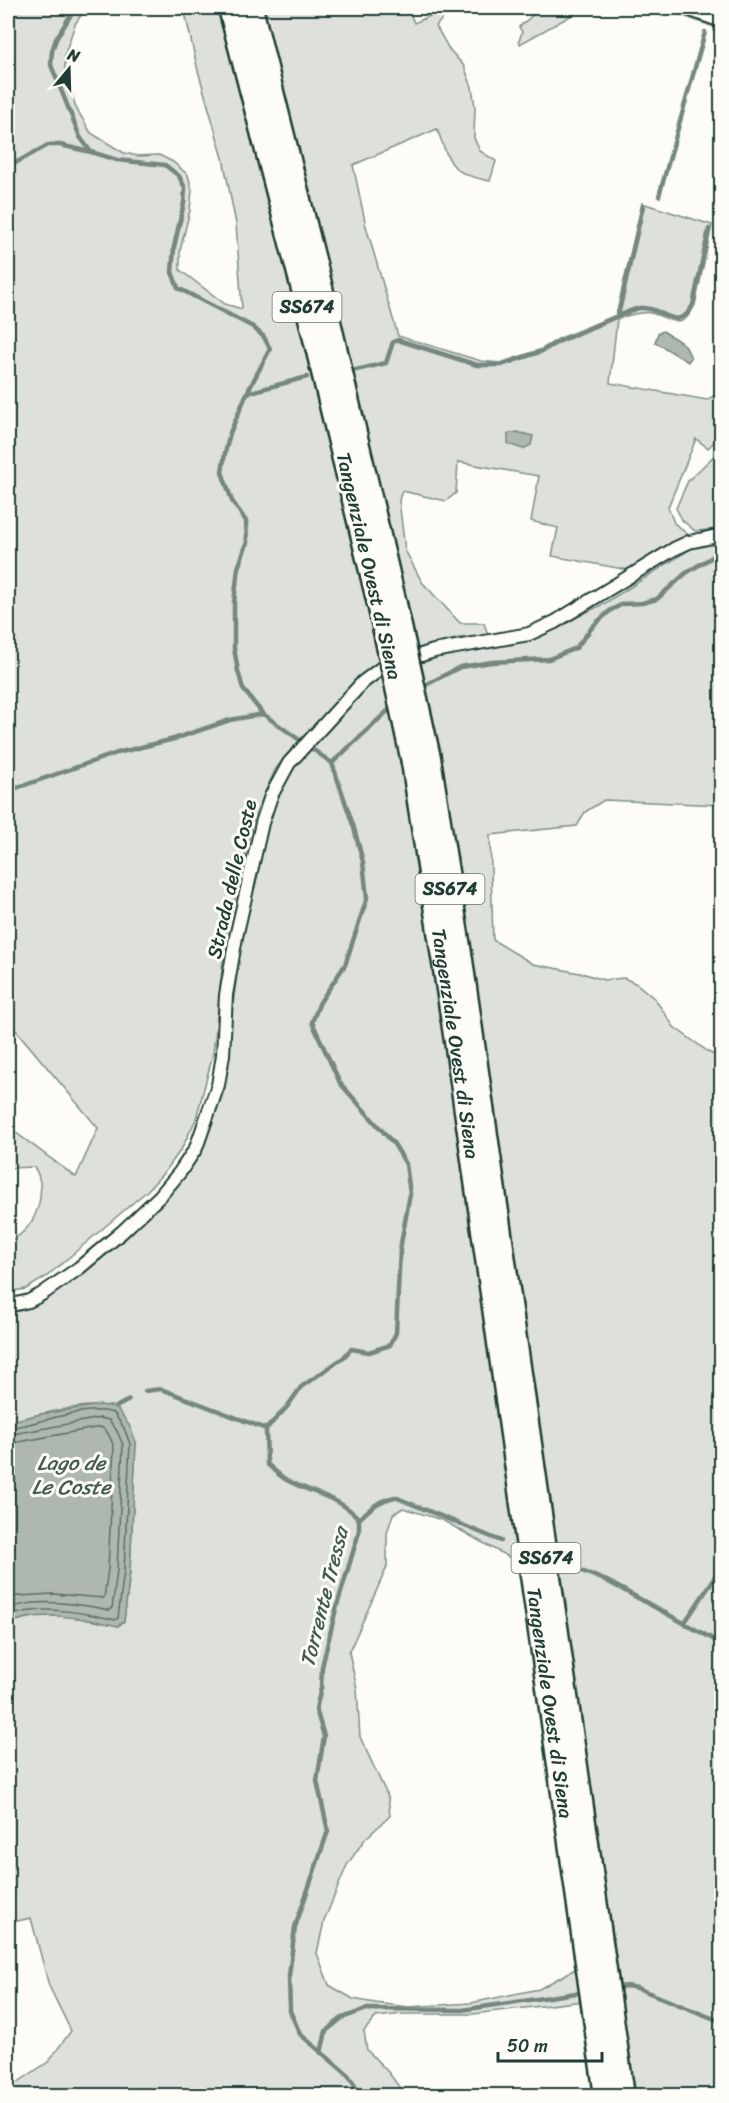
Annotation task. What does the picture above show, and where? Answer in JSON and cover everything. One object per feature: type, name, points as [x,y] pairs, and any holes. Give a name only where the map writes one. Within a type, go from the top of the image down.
[{"type":"highway","name":"Tangenziale Ovest di Siena","points":[[230,8],[388,606]]},
{"type":"highway","name":"Tangenziale Ovest di Siena","points":[[251,8],[322,292],[388,606],[413,762],[461,1021],[623,2096]]},
{"type":"highway","name":"Tangenziale Ovest di Siena","points":[[461,1021],[606,2096]]},
{"type":"street","points":[[694,8],[722,18]]},
{"type":"street","name":"Strada delle Coste","points":[[8,1306],[29,1301],[42,1294],[79,1268],[122,1232],[160,1196],[196,1148],[218,1085],[223,1054],[226,995],[236,937],[262,823],[271,796],[289,763],[323,725],[363,682],[383,667],[434,651],[529,634],[555,622],[674,549],[699,539],[722,535]]},
{"type":"shaded area","points":[[8,8],[86,8],[75,24],[65,54],[65,69],[76,108],[91,133],[124,153],[138,156],[159,155],[173,162],[188,175],[192,190],[190,210],[180,251],[180,270],[225,304],[242,309],[236,224],[223,158],[197,67],[184,8],[222,8],[383,661],[368,670],[284,758],[275,770],[253,820],[225,942],[213,1054],[196,1119],[182,1148],[148,1190],[46,1277],[26,1289],[8,1292],[8,1241],[26,1229],[32,1220],[40,1198],[40,1187],[39,1176],[34,1167],[8,1168],[8,1127],[76,1177],[98,1128],[14,1028],[8,1017]]},
{"type":"shaded area","points":[[262,8],[408,8],[414,23],[446,9],[447,13],[436,26],[449,49],[464,66],[472,87],[475,107],[474,138],[480,151],[496,161],[490,181],[466,175],[453,166],[437,129],[353,165],[366,226],[398,336],[481,361],[500,363],[542,349],[558,339],[616,315],[642,203],[712,225],[695,305],[690,314],[680,322],[651,313],[634,314],[617,319],[610,383],[707,400],[721,391],[721,435],[708,448],[696,439],[668,507],[674,523],[692,538],[667,545],[628,570],[552,556],[558,528],[531,521],[539,476],[458,462],[456,493],[446,501],[402,491],[399,500],[405,550],[422,582],[460,623],[484,623],[488,635],[459,638],[416,649]]},
{"type":"shaded area","points":[[541,8],[585,8],[520,44],[522,32],[519,27]]},
{"type":"shaded area","points":[[661,8],[676,8],[721,23],[721,27],[711,26]]},
{"type":"shaded area","points":[[721,449],[721,529],[695,531],[682,520],[676,508],[688,481]]},
{"type":"shaded area","points":[[721,541],[721,805],[604,800],[585,812],[577,826],[490,835],[493,940],[533,964],[604,980],[624,978],[637,984],[655,999],[674,1027],[710,1053],[721,1057],[721,2095],[635,2095],[541,1441],[419,662],[451,653],[532,640],[605,603],[692,548]]},
{"type":"shaded area","points":[[386,672],[439,967],[521,1564],[442,1520],[403,1508],[393,1514],[387,1533],[387,1567],[349,1652],[357,1689],[360,1737],[388,1797],[390,1816],[365,1839],[347,1865],[324,1921],[317,1953],[329,1985],[353,1999],[375,2003],[409,2007],[471,2003],[539,1989],[577,1968],[583,2001],[473,2014],[403,2014],[376,2017],[364,2031],[367,2050],[389,2073],[405,2095],[8,2095],[8,2089],[48,2062],[71,2031],[49,1986],[31,1918],[8,1923],[8,1624],[21,1619],[48,1616],[91,1620],[118,1626],[124,1621],[130,1571],[136,1442],[116,1407],[75,1407],[8,1422],[8,1309],[32,1303],[60,1289],[126,1235],[193,1161],[228,1045],[241,941],[266,824],[287,777],[295,765],[366,688]]},
{"type":"water","points":[[663,331],[685,345],[691,358],[688,362],[655,342],[658,333]]},
{"type":"water","points":[[517,432],[533,436],[531,445],[523,449],[508,444],[508,434]]},
{"type":"water","name":"Lago de Le Coste","points":[[100,1405],[116,1407],[129,1425],[136,1442],[130,1571],[124,1621],[118,1626],[77,1618],[48,1616],[21,1619],[8,1624],[8,1422],[41,1414]]},
{"type":"waterway","name":"Torrente Tressa","points":[[75,8],[56,39],[51,65],[80,137],[91,152],[117,160],[165,165],[179,176],[185,188],[184,203],[174,247],[172,272],[178,288],[253,327],[264,337],[270,349],[247,393],[230,433],[222,472],[232,501],[246,521],[247,543],[238,568],[234,603],[234,648],[243,689],[263,714],[332,763],[354,828],[363,862],[367,898],[345,965],[320,1002],[312,1022],[340,1083],[394,1144],[406,1164],[410,1194],[400,1249],[396,1333],[390,1345],[369,1352],[351,1349],[343,1358],[301,1387],[287,1407],[266,1429],[267,1464],[285,1479],[333,1500],[359,1519],[359,1532],[336,1609],[322,1667],[321,1688],[316,1709],[324,1736],[317,1781],[328,1831],[295,1927],[289,1976],[290,2011],[300,2034],[348,2075],[361,2096]]},
{"type":"waterway","points":[[659,196],[705,32]]},
{"type":"waterway","points":[[8,167],[48,145],[60,145],[91,152]]},
{"type":"waterway","points":[[352,371],[386,363],[393,342],[398,340],[477,365],[501,365],[542,351],[618,316],[643,206]]},
{"type":"waterway","points":[[618,316],[640,308],[656,311],[675,319],[687,314],[693,305],[709,229]]},
{"type":"waterway","points":[[247,393],[307,377]]},
{"type":"waterway","points":[[420,688],[460,667],[492,662],[549,659],[576,648],[594,625],[611,610],[623,604],[657,599],[686,573],[722,551]]},
{"type":"waterway","points":[[332,763],[393,706]]},
{"type":"waterway","points":[[8,791],[117,753],[174,739],[230,720],[263,714]]},
{"type":"waterway","points":[[145,1391],[161,1389],[266,1429]]},
{"type":"waterway","points":[[116,1407],[129,1400]]},
{"type":"waterway","points":[[359,1519],[380,1502],[395,1497],[501,1541]]},
{"type":"waterway","points":[[685,1622],[712,1582],[722,1562]]},
{"type":"waterway","points":[[564,1564],[607,1581],[722,1644]]},
{"type":"waterway","points":[[620,1987],[637,1988],[722,2022]]},
{"type":"waterway","points":[[321,2053],[326,2031],[342,2018],[367,2009],[462,2010],[576,1993]]}]
